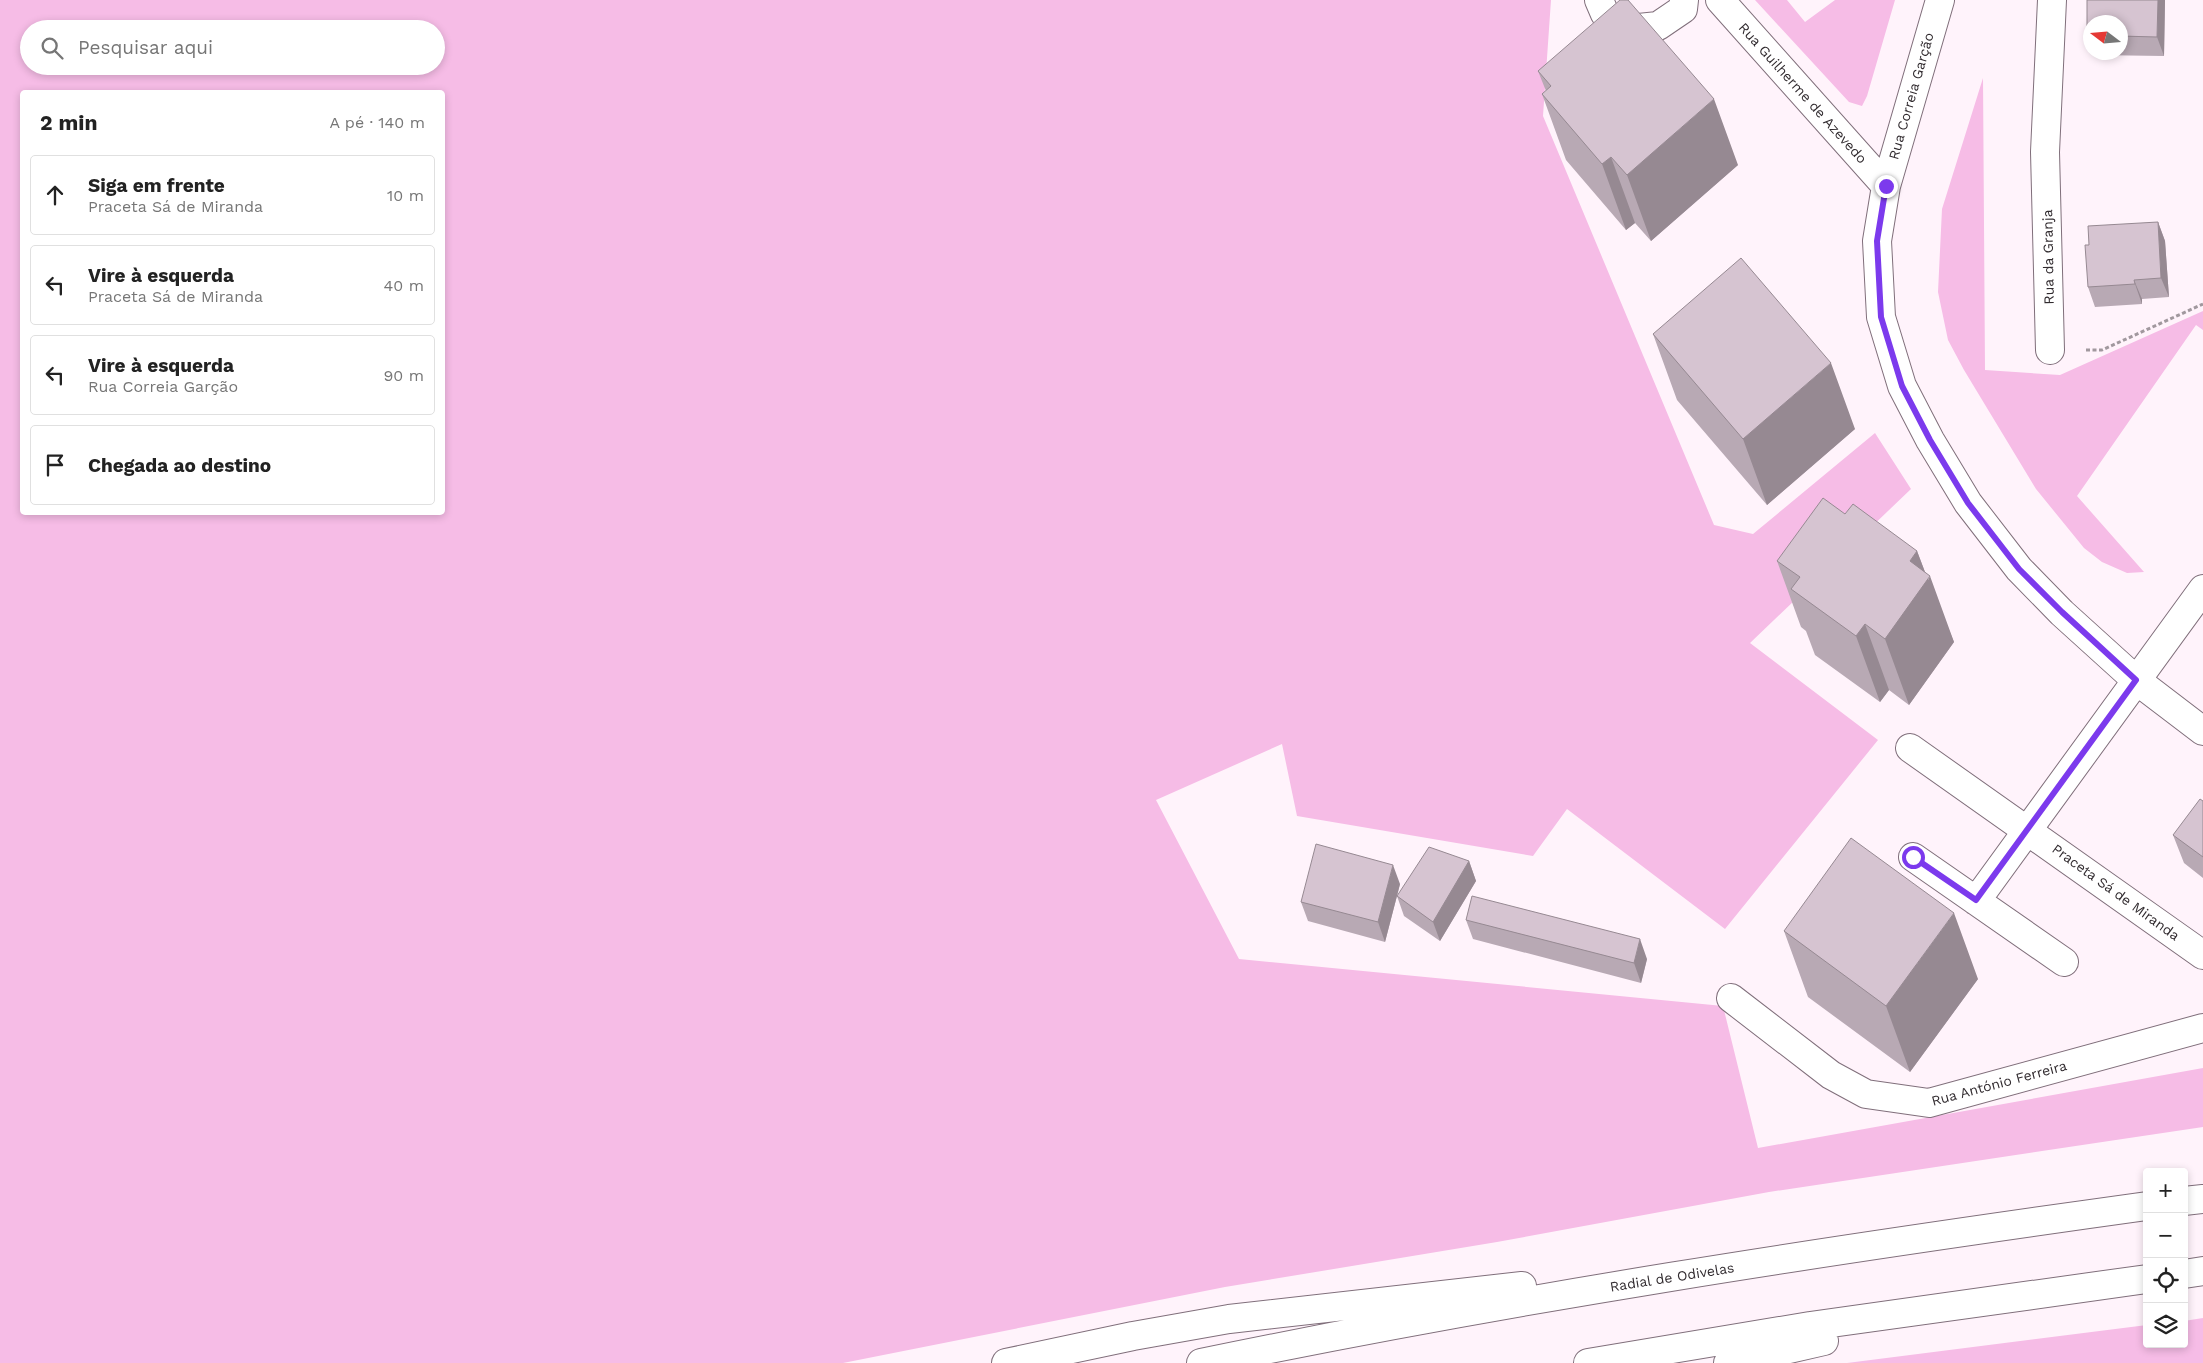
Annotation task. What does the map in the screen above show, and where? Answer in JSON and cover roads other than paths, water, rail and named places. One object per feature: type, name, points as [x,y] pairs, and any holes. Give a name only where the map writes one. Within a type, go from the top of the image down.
[{"type":"main road","points":[[1599,0],[1605,14],[1629,28],[1658,26],[1683,9],[1684,0]]},
{"type":"main road","name":"Rua Guilherme de Azevedo","points":[[1720,0],[1886,186]]},
{"type":"main road","name":"Rua Correia Garção","points":[[1940,0],[1886,186],[1877,241],[1881,317],[1902,386],[1922,425],[1968,503],[2019,569],[2062,612],[2136,680],[2203,731]]},
{"type":"main road","name":"Rua da Granja","points":[[2050,350],[2045,152],[2052,0]]},
{"type":"main road","points":[[1976,900],[2029,830],[2203,589]]},
{"type":"main road","name":"Praceta Sá de Miranda","points":[[1910,748],[2203,954]]},
{"type":"main road","points":[[1913,857],[2064,962]]},
{"type":"main road","name":"Rua António Ferreira","points":[[1731,998],[1831,1075],[1866,1094],[1929,1103],[2203,1028]]},
{"type":"main road","points":[[2188,1201],[2203,1199]]},
{"type":"main road","name":"Radial de Odivelas","points":[[1201,1363],[1288,1345],[1614,1285],[2143,1207]]},
{"type":"main road","points":[[1006,1363],[1182,1326],[1270,1313],[1421,1296],[1755,1264]]},
{"type":"main road","points":[[2188,1273],[2203,1271]]},
{"type":"main road","points":[[1588,1363],[1810,1326],[2143,1280]]},
{"type":"main road","points":[[1728,1363],[2058,1291]]}]
